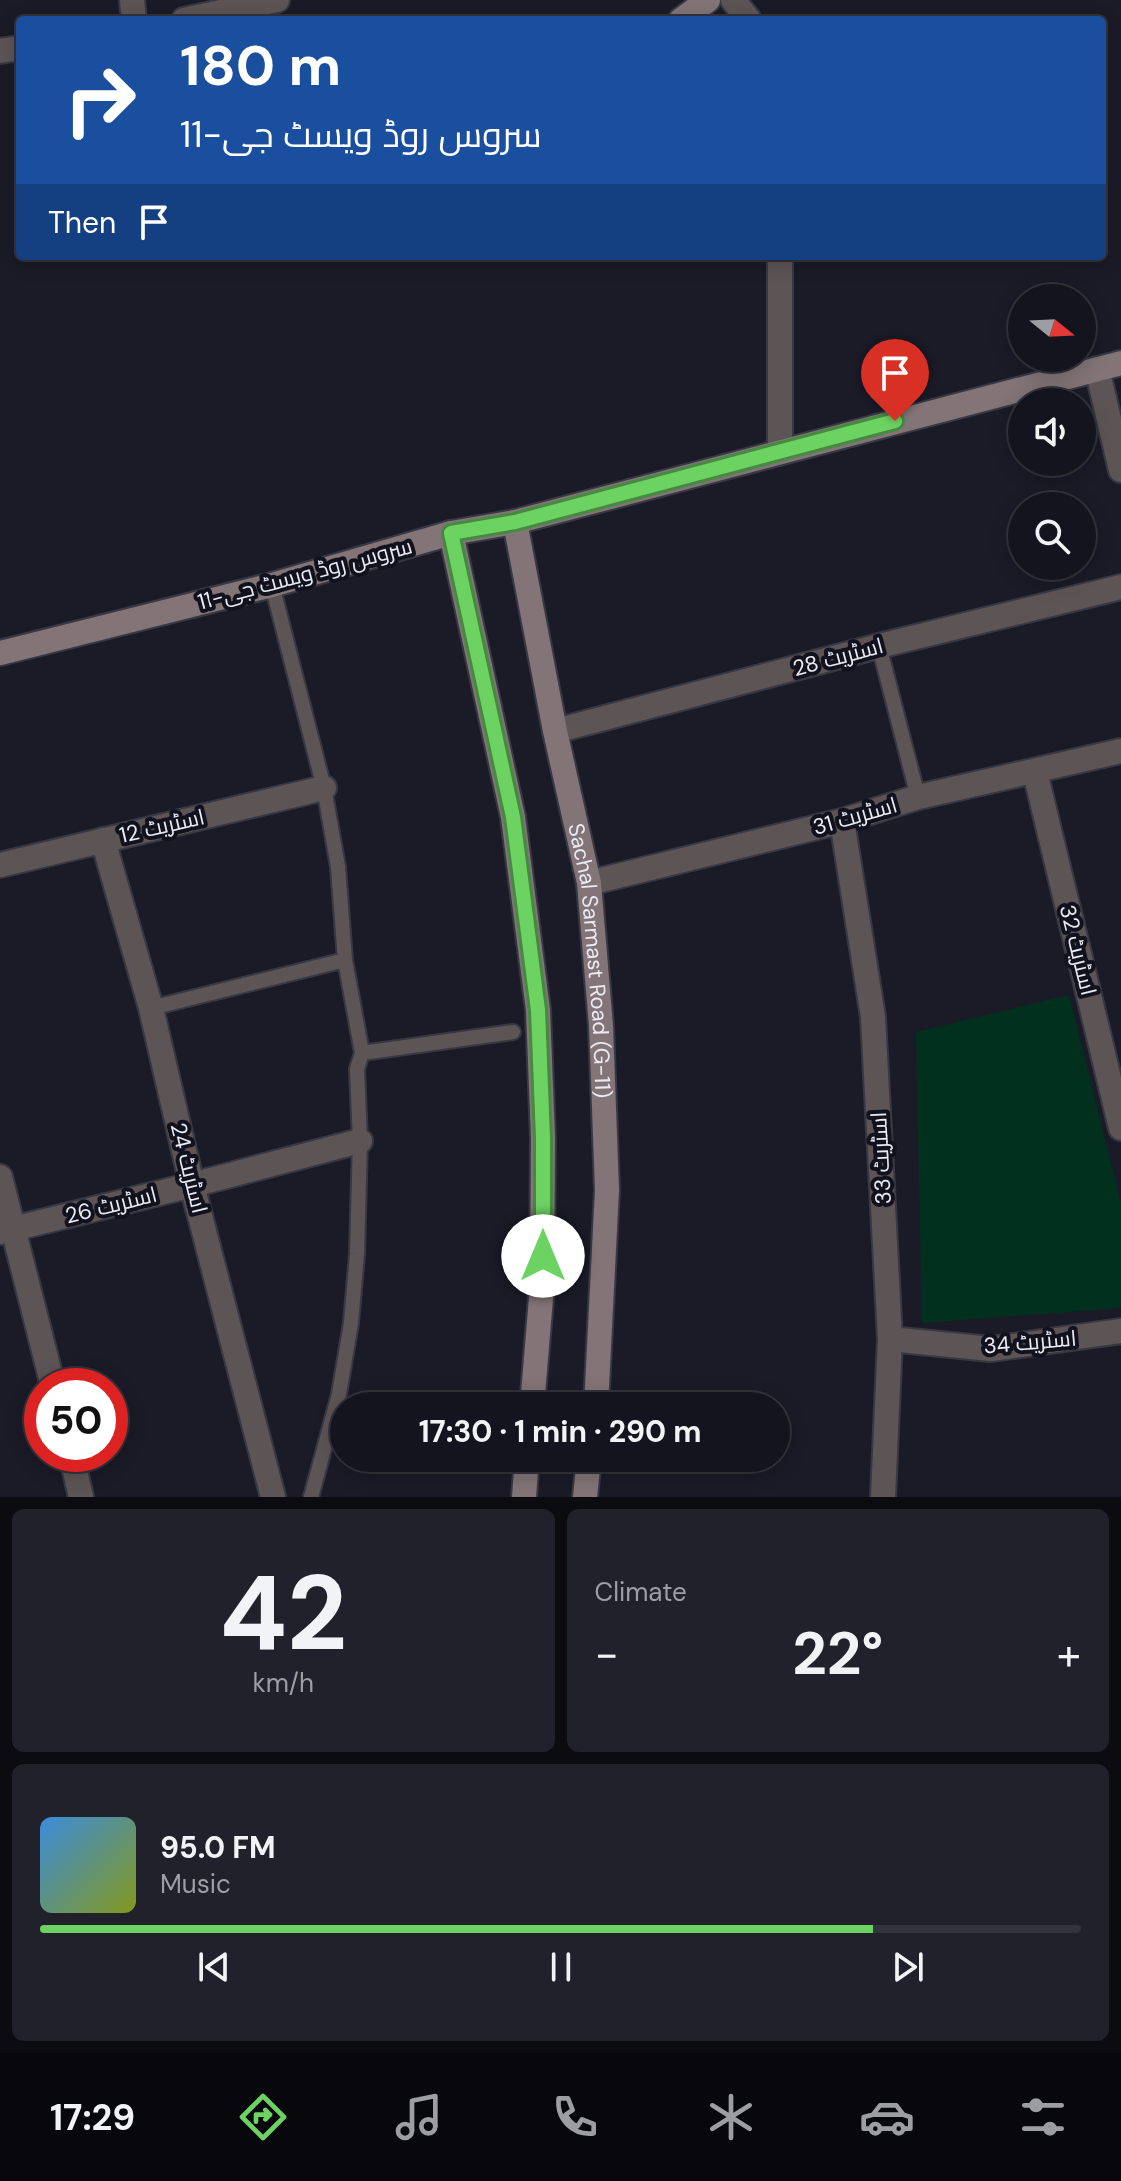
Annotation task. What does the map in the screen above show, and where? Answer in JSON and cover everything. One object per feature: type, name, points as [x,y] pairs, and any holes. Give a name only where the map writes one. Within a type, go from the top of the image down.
[{"type":"main road","points":[[686,16],[708,0]]},
{"type":"main road","name":"سروس روڈ ویسٹ جی-11","points":[[0,653],[272,585],[451,533],[515,522],[1121,363]]},
{"type":"main road","name":"Sachal Sarmast Road (G-11)","points":[[515,522],[555,731],[589,883],[601,1026],[607,1190],[597,1392]]},
{"type":"main road","points":[[451,533],[513,817],[538,1010],[543,1138],[542,1286],[533,1392]]},
{"type":"main road","points":[[524,1497],[526,1472]]},
{"type":"main road","points":[[585,1497],[588,1472]]},
{"type":"street","points":[[203,16],[277,0]]},
{"type":"street","points":[[733,0],[746,16]]},
{"type":"street","points":[[780,260],[780,451]]},
{"type":"street","points":[[1097,369],[1121,470]]},
{"type":"street","name":"اسٹریٹ 28","points":[[555,731],[879,646],[1121,587]]},
{"type":"street","name":"اسٹریٹ 31","points":[[589,883],[842,821],[918,797],[1121,751]]},
{"type":"street","name":"اسٹریٹ 32","points":[[1035,772],[1121,1128]]},
{"type":"street","name":"اسٹریٹ 12","points":[[0,865],[324,788]]},
{"type":"street","name":"اسٹریٹ 33","points":[[842,821],[873,1017],[890,1339],[883,1497]]},
{"type":"street","name":"اسٹریٹ 24","points":[[103,840],[151,1008],[192,1185],[273,1497]]},
{"type":"street","name":"اسٹریٹ 26","points":[[7,1230],[360,1141]]},
{"type":"street","points":[[0,1177],[7,1230],[48,1368]]},
{"type":"street","name":"اسٹریٹ 34","points":[[890,1339],[991,1349],[1121,1331]]},
{"type":"street","points":[[75,1472],[81,1497]]},
{"type":"lane","points":[[272,585],[324,788],[338,867],[345,960],[362,1053],[357,1069],[360,1141],[357,1254],[351,1323],[339,1394],[311,1497]]},
{"type":"lane","points":[[879,646],[918,797]]},
{"type":"lane","points":[[151,1008],[345,960]]},
{"type":"lane","points":[[362,1053],[513,1032]]},
{"type":"green space","points":[[1069,995],[1121,1204],[1121,1308],[922,1323],[916,1032]]},
{"type":"route","points":[[543,1256],[538,1010],[513,817],[451,533],[515,522],[895,421]]}]
